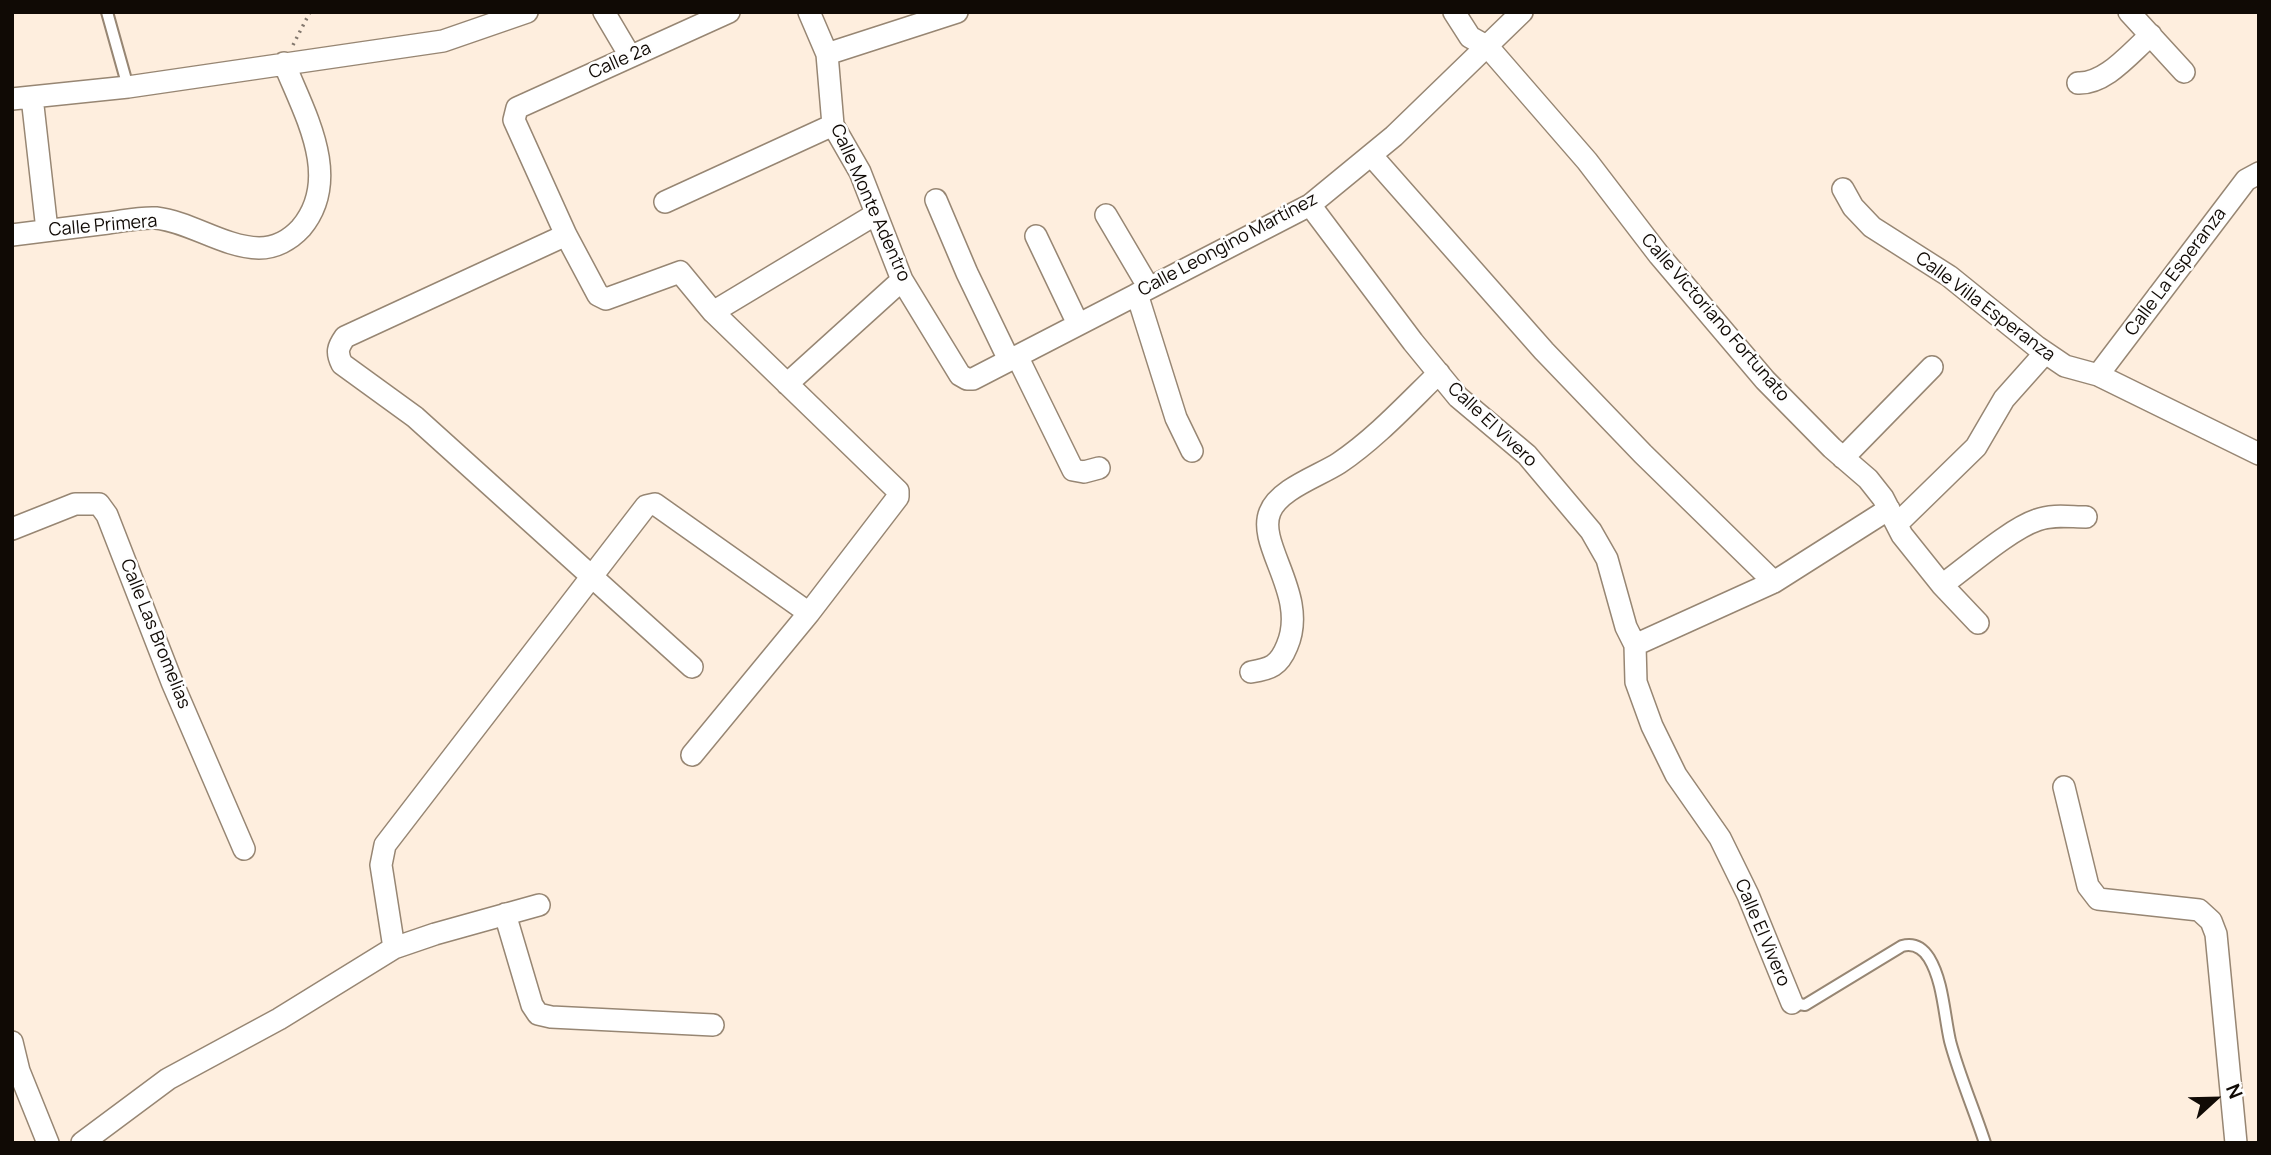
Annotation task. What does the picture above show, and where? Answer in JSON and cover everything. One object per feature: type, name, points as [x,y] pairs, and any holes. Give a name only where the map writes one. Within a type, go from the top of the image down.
[{"type":"street","points":[[47,230],[22,98],[128,87],[284,62],[443,41],[527,12]]},
{"type":"street","points":[[604,12],[630,55]]},
{"type":"street","name":"Calle 2a","points":[[566,235],[514,120],[517,108],[729,12]]},
{"type":"street","name":"Calle Monte Adentro","points":[[809,12],[827,54],[833,125],[860,173],[902,280],[960,374],[967,379]]},
{"type":"street","points":[[827,54],[957,12]]},
{"type":"street","name":"Calle Victoriano Fortunato","points":[[1454,12],[1470,37],[1488,47],[1587,161],[1659,255],[1765,380],[1843,458],[1868,478],[1902,535],[1942,585],[1978,623]]},
{"type":"street","name":"Calle Leongino Martínez","points":[[967,379],[973,379],[1310,205],[1394,136],[1522,12]]},
{"type":"street","points":[[2130,12],[2184,72]]},
{"type":"street","points":[[2078,83],[2091,83],[2112,69],[2151,35]]},
{"type":"street","name":"Calle Primera","points":[[12,234],[154,218],[244,246],[261,248],[279,244],[294,236],[308,220],[318,193],[321,167],[315,140],[284,62]]},
{"type":"street","points":[[666,202],[833,125]]},
{"type":"street","points":[[1371,155],[1544,351],[1643,454],[1774,582]]},
{"type":"street","name":"Calle La Esperanza","points":[[2098,375],[2246,180],[2259,173]]},
{"type":"street","name":"Calle Villa Esperanza","points":[[1843,188],[1853,207],[1872,227],[1949,276],[2065,366],[2098,375],[2259,454]]},
{"type":"street","points":[[936,200],[967,274],[1073,470],[1084,472],[1099,468]]},
{"type":"street","name":"Calle El Vivero","points":[[1310,205],[1458,397],[1527,455],[1591,531],[1607,559],[1626,626],[1636,645],[1636,682],[1652,726],[1676,775],[1720,838],[1748,895],[1792,1003]]},
{"type":"street","points":[[713,312],[876,214]]},
{"type":"street","points":[[1106,215],[1143,291],[1176,418],[1192,451]]},
{"type":"street","points":[[692,667],[415,417],[342,364],[337,355],[338,346],[345,337],[566,235],[601,298],[606,299],[680,272],[713,312],[898,491],[898,497],[809,613],[692,755]]},
{"type":"street","points":[[1037,236],[1078,324]]},
{"type":"street","points":[[787,384],[902,280]]},
{"type":"street","points":[[1636,645],[1774,582],[1893,517],[1976,447],[2004,398],[2045,353]]},
{"type":"street","points":[[1843,458],[1931,367]]},
{"type":"street","points":[[1251,673],[1266,670],[1281,660],[1292,636],[1293,610],[1268,533],[1269,513],[1281,497],[1338,463],[1382,429],[1439,373]]},
{"type":"street","name":"Calle Las Bromelias","points":[[12,529],[75,504],[99,503],[244,849]]},
{"type":"street","points":[[394,948],[381,865],[385,845],[646,506],[655,504],[809,613]]},
{"type":"street","points":[[1942,585],[2018,530],[2037,520],[2086,517]]},
{"type":"street","points":[[2064,787],[2088,886],[2098,899],[2199,910],[2211,921],[2216,934],[2236,1143]]},
{"type":"street","points":[[82,1143],[168,1079],[279,1019],[394,948],[539,905]]},
{"type":"street","points":[[506,914],[532,1005],[538,1014],[551,1017],[713,1025]]},
{"type":"street","points":[[12,1041],[19,1071],[48,1143]]},
{"type":"lane","points":[[107,12],[128,87]]},
{"type":"lane","points":[[1792,1003],[1805,1005],[1902,946],[1910,944],[1921,948],[1929,958],[1936,975],[1951,1043],[1985,1143]]},
{"type":"path","points":[[284,62],[310,12]]}]
